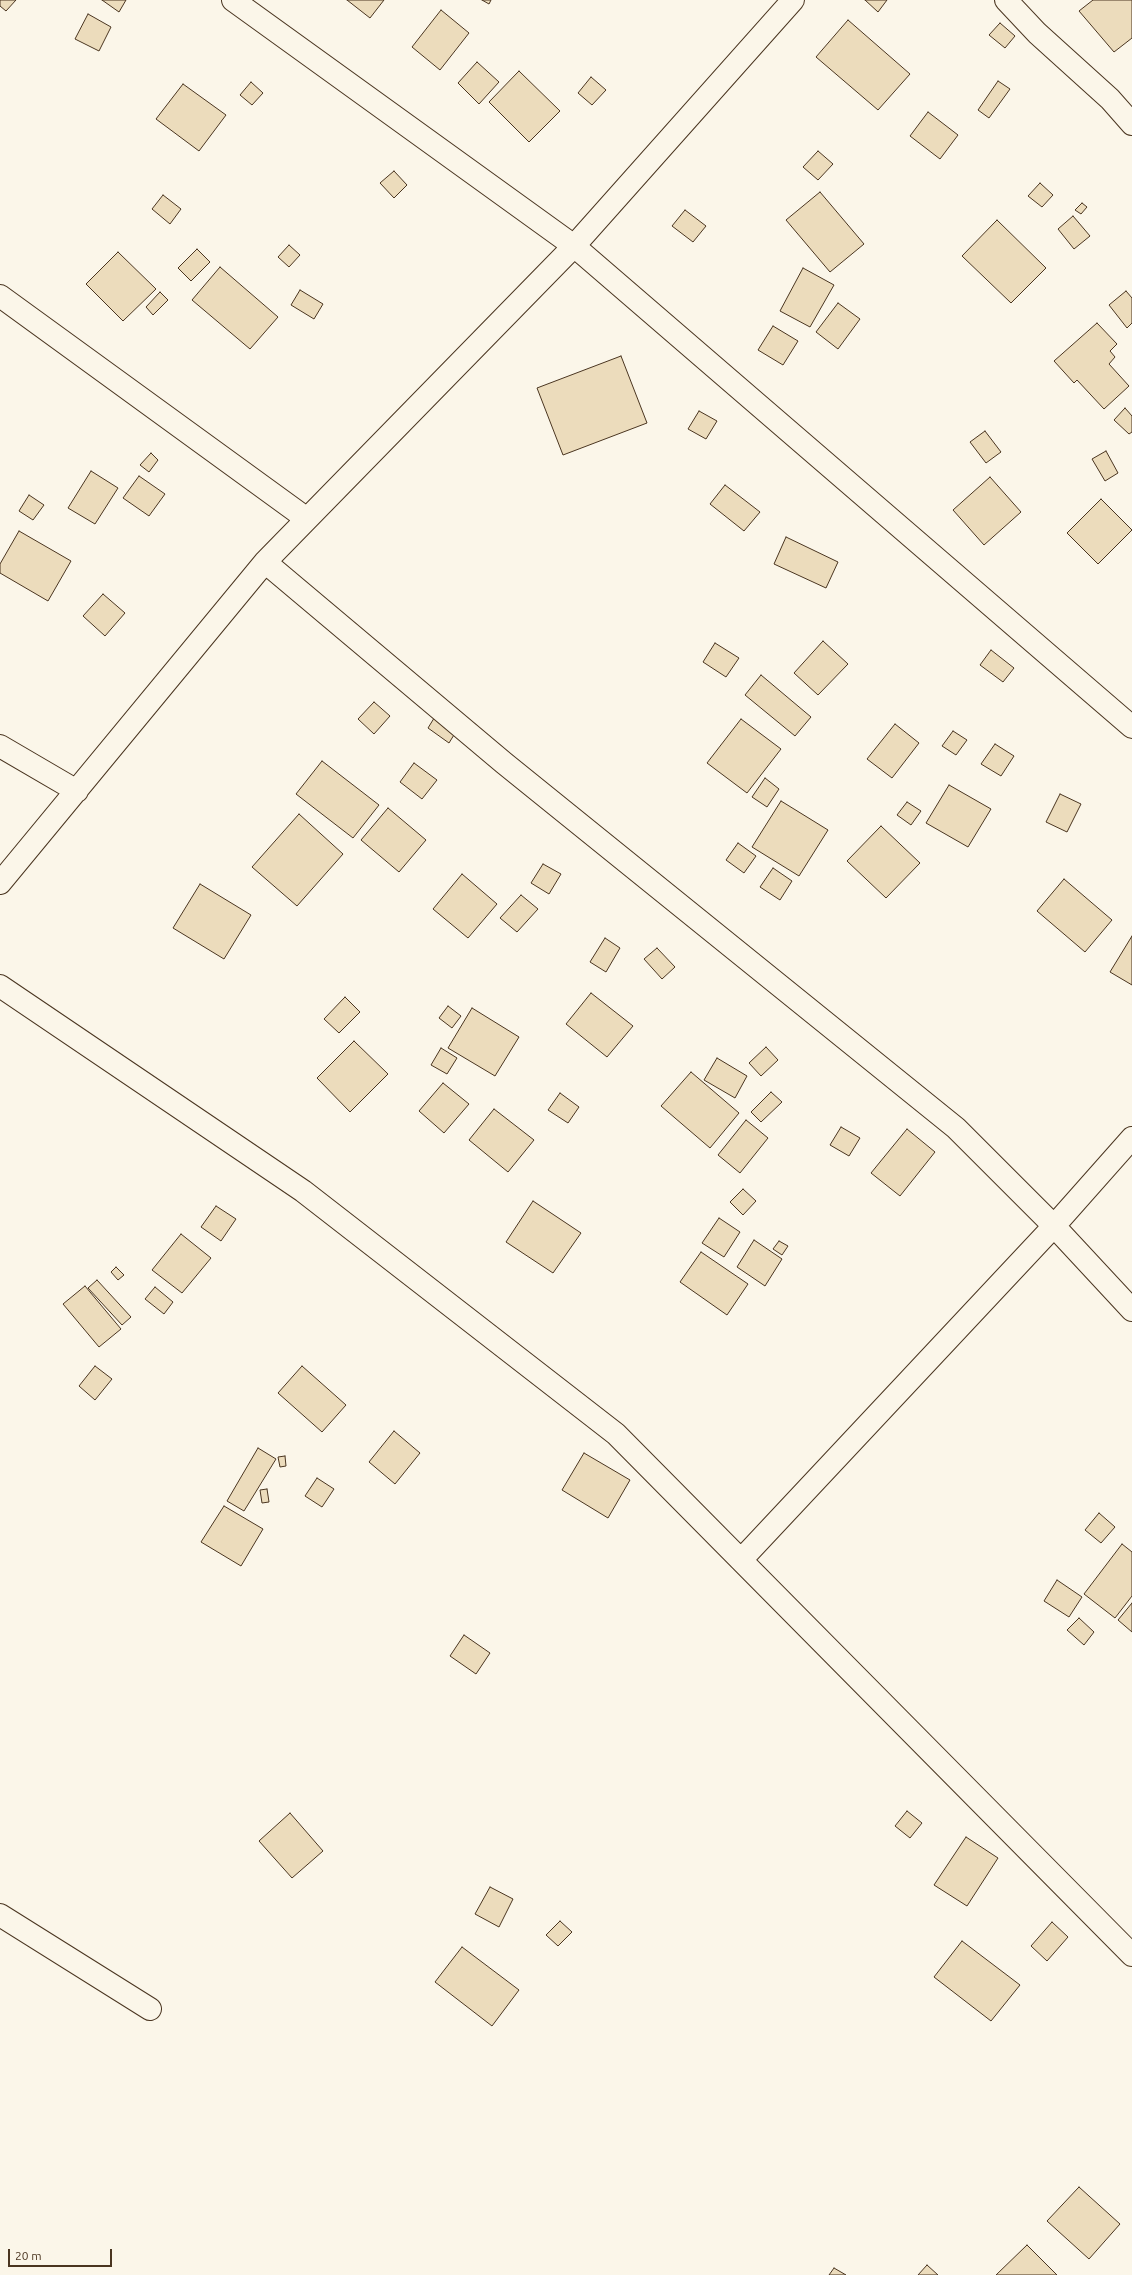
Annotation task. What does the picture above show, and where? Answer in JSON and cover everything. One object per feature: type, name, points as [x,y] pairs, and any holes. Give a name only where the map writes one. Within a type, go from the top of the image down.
[{"type":"street","points":[[233,0],[574,246],[1132,727]]},
{"type":"street","points":[[0,884],[265,562],[574,246],[793,0]]},
{"type":"street","points":[[1006,0],[1038,33],[1110,99],[1132,124]]},
{"type":"street","points":[[0,296],[307,519]]},
{"type":"street","points":[[265,562],[504,763],[956,1128],[1054,1226],[1132,1310]]},
{"type":"street","points":[[0,746],[77,790]]},
{"type":"street","points":[[0,986],[303,1191],[616,1434],[1132,1955]]},
{"type":"street","points":[[741,1560],[1054,1226],[1132,1138]]},
{"type":"street","points":[[741,1560],[1132,1968]]},
{"type":"street","points":[[0,1915],[150,2009]]},
{"type":"building","points":[[0,0],[16,0],[6,11],[0,6]]},
{"type":"building","points":[[102,0],[126,0],[119,12]]},
{"type":"building","points":[[347,0],[384,0],[370,18]]},
{"type":"building","points":[[482,0],[491,0],[489,4]]},
{"type":"building","points":[[865,0],[887,0],[878,12]]},
{"type":"building","points":[[1093,0],[1132,0],[1132,38],[1114,52],[1079,11]]},
{"type":"building","points":[[441,10],[469,33],[440,70],[412,47]]},
{"type":"building","points":[[88,14],[111,27],[99,51],[75,39]]},
{"type":"building","points":[[848,20],[910,74],[878,110],[816,57]]},
{"type":"building","points":[[1000,23],[1015,36],[1005,48],[989,35]]},
{"type":"building","points":[[477,62],[499,82],[479,104],[458,83]]},
{"type":"building","points":[[519,71],[560,111],[529,142],[489,102]]},
{"type":"building","points":[[591,77],[606,90],[592,105],[578,93]]},
{"type":"building","points":[[998,81],[1010,89],[989,118],[978,110]]},
{"type":"building","points":[[251,82],[263,93],[252,105],[240,95]]},
{"type":"building","points":[[183,84],[226,115],[199,151],[156,119]]},
{"type":"building","points":[[928,112],[958,135],[940,159],[910,136]]},
{"type":"building","points":[[818,151],[833,164],[818,180],[803,167]]},
{"type":"building","points":[[394,171],[407,185],[394,198],[380,183]]},
{"type":"building","points":[[1040,183],[1053,195],[1042,207],[1028,196]]},
{"type":"building","points":[[820,192],[864,244],[830,272],[786,220]]},
{"type":"building","points":[[163,195],[181,209],[170,224],[152,209]]},
{"type":"building","points":[[1082,203],[1087,207],[1081,214],[1075,210]]},
{"type":"building","points":[[685,210],[706,226],[693,242],[672,226]]},
{"type":"building","points":[[1073,216],[1090,236],[1074,249],[1058,229]]},
{"type":"building","points":[[997,220],[1046,268],[1011,303],[962,256]]},
{"type":"building","points":[[289,245],[300,255],[289,267],[278,257]]},
{"type":"building","points":[[197,249],[210,262],[191,281],[178,268]]},
{"type":"building","points":[[118,252],[156,289],[123,321],[86,284]]},
{"type":"building","points":[[220,267],[278,317],[250,349],[192,300]]},
{"type":"building","points":[[803,268],[834,285],[810,327],[780,311]]},
{"type":"building","points":[[300,290],[323,304],[314,319],[291,305]]},
{"type":"building","points":[[1126,291],[1132,298],[1132,323],[1127,328],[1109,305]]},
{"type":"building","points":[[160,292],[168,300],[153,315],[146,307]]},
{"type":"building","points":[[838,303],[860,319],[838,349],[816,332]]},
{"type":"building","points":[[1097,323],[1117,344],[1110,351],[1115,357],[1109,364],[1129,386],[1104,409],[1077,380],[1074,383],[1054,361]]},
{"type":"building","points":[[773,326],[798,341],[783,365],[758,350]]},
{"type":"building","points":[[621,356],[647,423],[563,455],[537,388]]},
{"type":"building","points":[[1125,408],[1132,416],[1132,432],[1129,434],[1114,420]]},
{"type":"building","points":[[699,411],[717,421],[706,439],[688,429]]},
{"type":"building","points":[[985,431],[1001,452],[986,463],[970,442]]},
{"type":"building","points":[[1106,451],[1118,473],[1105,481],[1092,459]]},
{"type":"building","points":[[151,453],[158,460],[149,472],[140,465]]},
{"type":"building","points":[[91,471],[118,488],[95,524],[68,508]]},
{"type":"building","points":[[139,476],[165,494],[149,516],[123,498]]},
{"type":"building","points":[[990,477],[1021,512],[984,545],[953,510]]},
{"type":"building","points":[[725,485],[760,512],[744,531],[710,504]]},
{"type":"building","points":[[29,495],[44,505],[33,520],[19,511]]},
{"type":"building","points":[[1101,499],[1132,530],[1098,564],[1067,533]]},
{"type":"building","points":[[19,531],[71,561],[48,601],[0,573],[0,564]]},
{"type":"building","points":[[786,537],[838,562],[826,588],[774,564]]},
{"type":"building","points":[[103,594],[125,613],[105,636],[83,616]]},
{"type":"building","points":[[823,641],[848,664],[818,695],[794,673]]},
{"type":"building","points":[[715,643],[739,658],[726,677],[703,662]]},
{"type":"building","points":[[991,650],[1014,668],[1003,682],[980,665]]},
{"type":"building","points":[[761,675],[811,717],[795,736],[745,695]]},
{"type":"building","points":[[374,702],[390,716],[374,734],[358,719]]},
{"type":"building","points":[[436,715],[457,730],[449,743],[428,728]]},
{"type":"building","points":[[741,719],[781,749],[747,793],[707,763]]},
{"type":"building","points":[[895,724],[919,743],[892,778],[867,759]]},
{"type":"building","points":[[953,731],[967,740],[956,755],[942,746]]},
{"type":"building","points":[[995,744],[1014,756],[1001,776],[981,764]]},
{"type":"building","points":[[322,761],[379,805],[353,838],[296,794]]},
{"type":"building","points":[[414,763],[437,780],[422,799],[400,782]]},
{"type":"building","points":[[765,778],[779,789],[767,807],[752,797]]},
{"type":"building","points":[[949,785],[991,809],[968,847],[926,823]]},
{"type":"building","points":[[1060,794],[1081,804],[1067,832],[1046,822]]},
{"type":"building","points":[[781,801],[828,830],[799,876],[752,847]]},
{"type":"building","points":[[907,802],[921,811],[911,825],[897,815]]},
{"type":"building","points":[[388,808],[426,840],[399,872],[361,840]]},
{"type":"building","points":[[299,814],[343,854],[297,906],[252,867]]},
{"type":"building","points":[[881,826],[920,863],[886,898],[847,861]]},
{"type":"building","points":[[738,843],[756,856],[744,873],[726,860]]},
{"type":"building","points":[[543,864],[561,874],[549,894],[531,883]]},
{"type":"building","points":[[773,868],[792,881],[780,900],[760,887]]},
{"type":"building","points":[[462,874],[497,904],[468,938],[433,909]]},
{"type":"building","points":[[1064,879],[1112,920],[1085,952],[1037,911]]},
{"type":"building","points":[[200,884],[251,915],[224,959],[173,928]]},
{"type":"building","points":[[521,895],[538,909],[517,932],[500,918]]},
{"type":"building","points":[[1132,936],[1132,985],[1110,972]]},
{"type":"building","points":[[605,938],[620,948],[606,972],[590,962]]},
{"type":"building","points":[[657,948],[675,967],[662,979],[644,959]]},
{"type":"building","points":[[591,993],[633,1026],[607,1057],[566,1024]]},
{"type":"building","points":[[345,997],[360,1012],[339,1033],[324,1019]]},
{"type":"building","points":[[448,1006],[461,1016],[452,1028],[439,1018]]},
{"type":"building","points":[[472,1008],[519,1037],[495,1076],[448,1048]]},
{"type":"building","points":[[354,1041],[388,1074],[350,1112],[317,1078]]},
{"type":"building","points":[[766,1047],[778,1060],[761,1076],[749,1063]]},
{"type":"building","points":[[441,1048],[457,1058],[447,1074],[431,1065]]},
{"type":"building","points":[[717,1058],[747,1076],[735,1098],[704,1080]]},
{"type":"building","points":[[691,1072],[739,1113],[710,1148],[661,1106]]},
{"type":"building","points":[[443,1083],[469,1104],[444,1133],[419,1111]]},
{"type":"building","points":[[771,1092],[782,1102],[761,1122],[751,1112]]},
{"type":"building","points":[[560,1093],[579,1107],[568,1123],[548,1110]]},
{"type":"building","points":[[494,1109],[534,1140],[508,1172],[469,1140]]},
{"type":"building","points":[[746,1120],[768,1138],[740,1173],[718,1155]]},
{"type":"building","points":[[841,1127],[860,1138],[849,1156],[830,1145]]},
{"type":"building","points":[[907,1129],[935,1152],[900,1196],[871,1173]]},
{"type":"building","points":[[743,1189],[756,1201],[743,1215],[730,1202]]},
{"type":"building","points":[[533,1201],[581,1233],[553,1273],[506,1242]]},
{"type":"building","points":[[216,1206],[236,1219],[221,1241],[201,1227]]},
{"type":"building","points":[[719,1218],[740,1232],[724,1257],[702,1243]]},
{"type":"building","points":[[181,1234],[211,1258],[182,1293],[152,1270]]},
{"type":"building","points":[[754,1240],[782,1259],[765,1286],[737,1267]]},
{"type":"building","points":[[779,1241],[788,1246],[782,1255],[773,1249]]},
{"type":"building","points":[[701,1252],[748,1284],[727,1315],[680,1282]]},
{"type":"building","points":[[116,1267],[124,1275],[118,1280],[111,1272]]},
{"type":"building","points":[[97,1280],[131,1317],[122,1325],[88,1288]]},
{"type":"building","points":[[85,1286],[121,1329],[99,1347],[63,1304]]},
{"type":"building","points":[[155,1287],[173,1302],[164,1314],[145,1299]]},
{"type":"building","points":[[95,1366],[112,1379],[95,1400],[79,1386]]},
{"type":"building","points":[[302,1366],[346,1405],[322,1432],[278,1393]]},
{"type":"building","points":[[394,1431],[420,1453],[395,1484],[369,1462]]},
{"type":"building","points":[[258,1448],[276,1459],[244,1511],[227,1501]]},
{"type":"building","points":[[584,1453],[630,1480],[608,1518],[562,1490]]},
{"type":"building","points":[[285,1456],[286,1466],[280,1467],[278,1457]]},
{"type":"building","points":[[317,1478],[334,1489],[322,1507],[305,1496]]},
{"type":"building","points":[[267,1489],[269,1502],[262,1503],[260,1490]]},
{"type":"building","points":[[224,1506],[263,1529],[241,1566],[201,1542]]},
{"type":"building","points":[[1099,1513],[1115,1527],[1101,1543],[1085,1530]]},
{"type":"building","points":[[1122,1544],[1132,1552],[1132,1596],[1115,1618],[1084,1594]]},
{"type":"building","points":[[1057,1580],[1082,1597],[1069,1617],[1044,1601]]},
{"type":"building","points":[[1132,1603],[1132,1632],[1118,1620]]},
{"type":"building","points":[[1079,1618],[1094,1632],[1084,1645],[1067,1630]]},
{"type":"building","points":[[464,1635],[490,1653],[476,1674],[450,1656]]},
{"type":"building","points":[[907,1811],[922,1823],[910,1838],[895,1826]]},
{"type":"building","points":[[290,1813],[323,1851],[292,1878],[259,1841]]},
{"type":"building","points":[[966,1837],[998,1858],[967,1906],[934,1885]]},
{"type":"building","points":[[490,1887],[513,1899],[499,1927],[475,1914]]},
{"type":"building","points":[[560,1921],[572,1932],[558,1946],[546,1935]]},
{"type":"building","points":[[1052,1922],[1068,1937],[1047,1961],[1031,1946]]},
{"type":"building","points":[[962,1941],[1020,1985],[991,2021],[934,1977]]},
{"type":"building","points":[[462,1947],[519,1990],[492,2026],[435,1982]]},
{"type":"building","points":[[1079,2187],[1120,2224],[1089,2259],[1047,2221]]},
{"type":"building","points":[[1027,2245],[1057,2275],[996,2275]]},
{"type":"building","points":[[927,2265],[938,2275],[918,2275]]},
{"type":"building","points":[[834,2268],[846,2275],[829,2275]]}]
